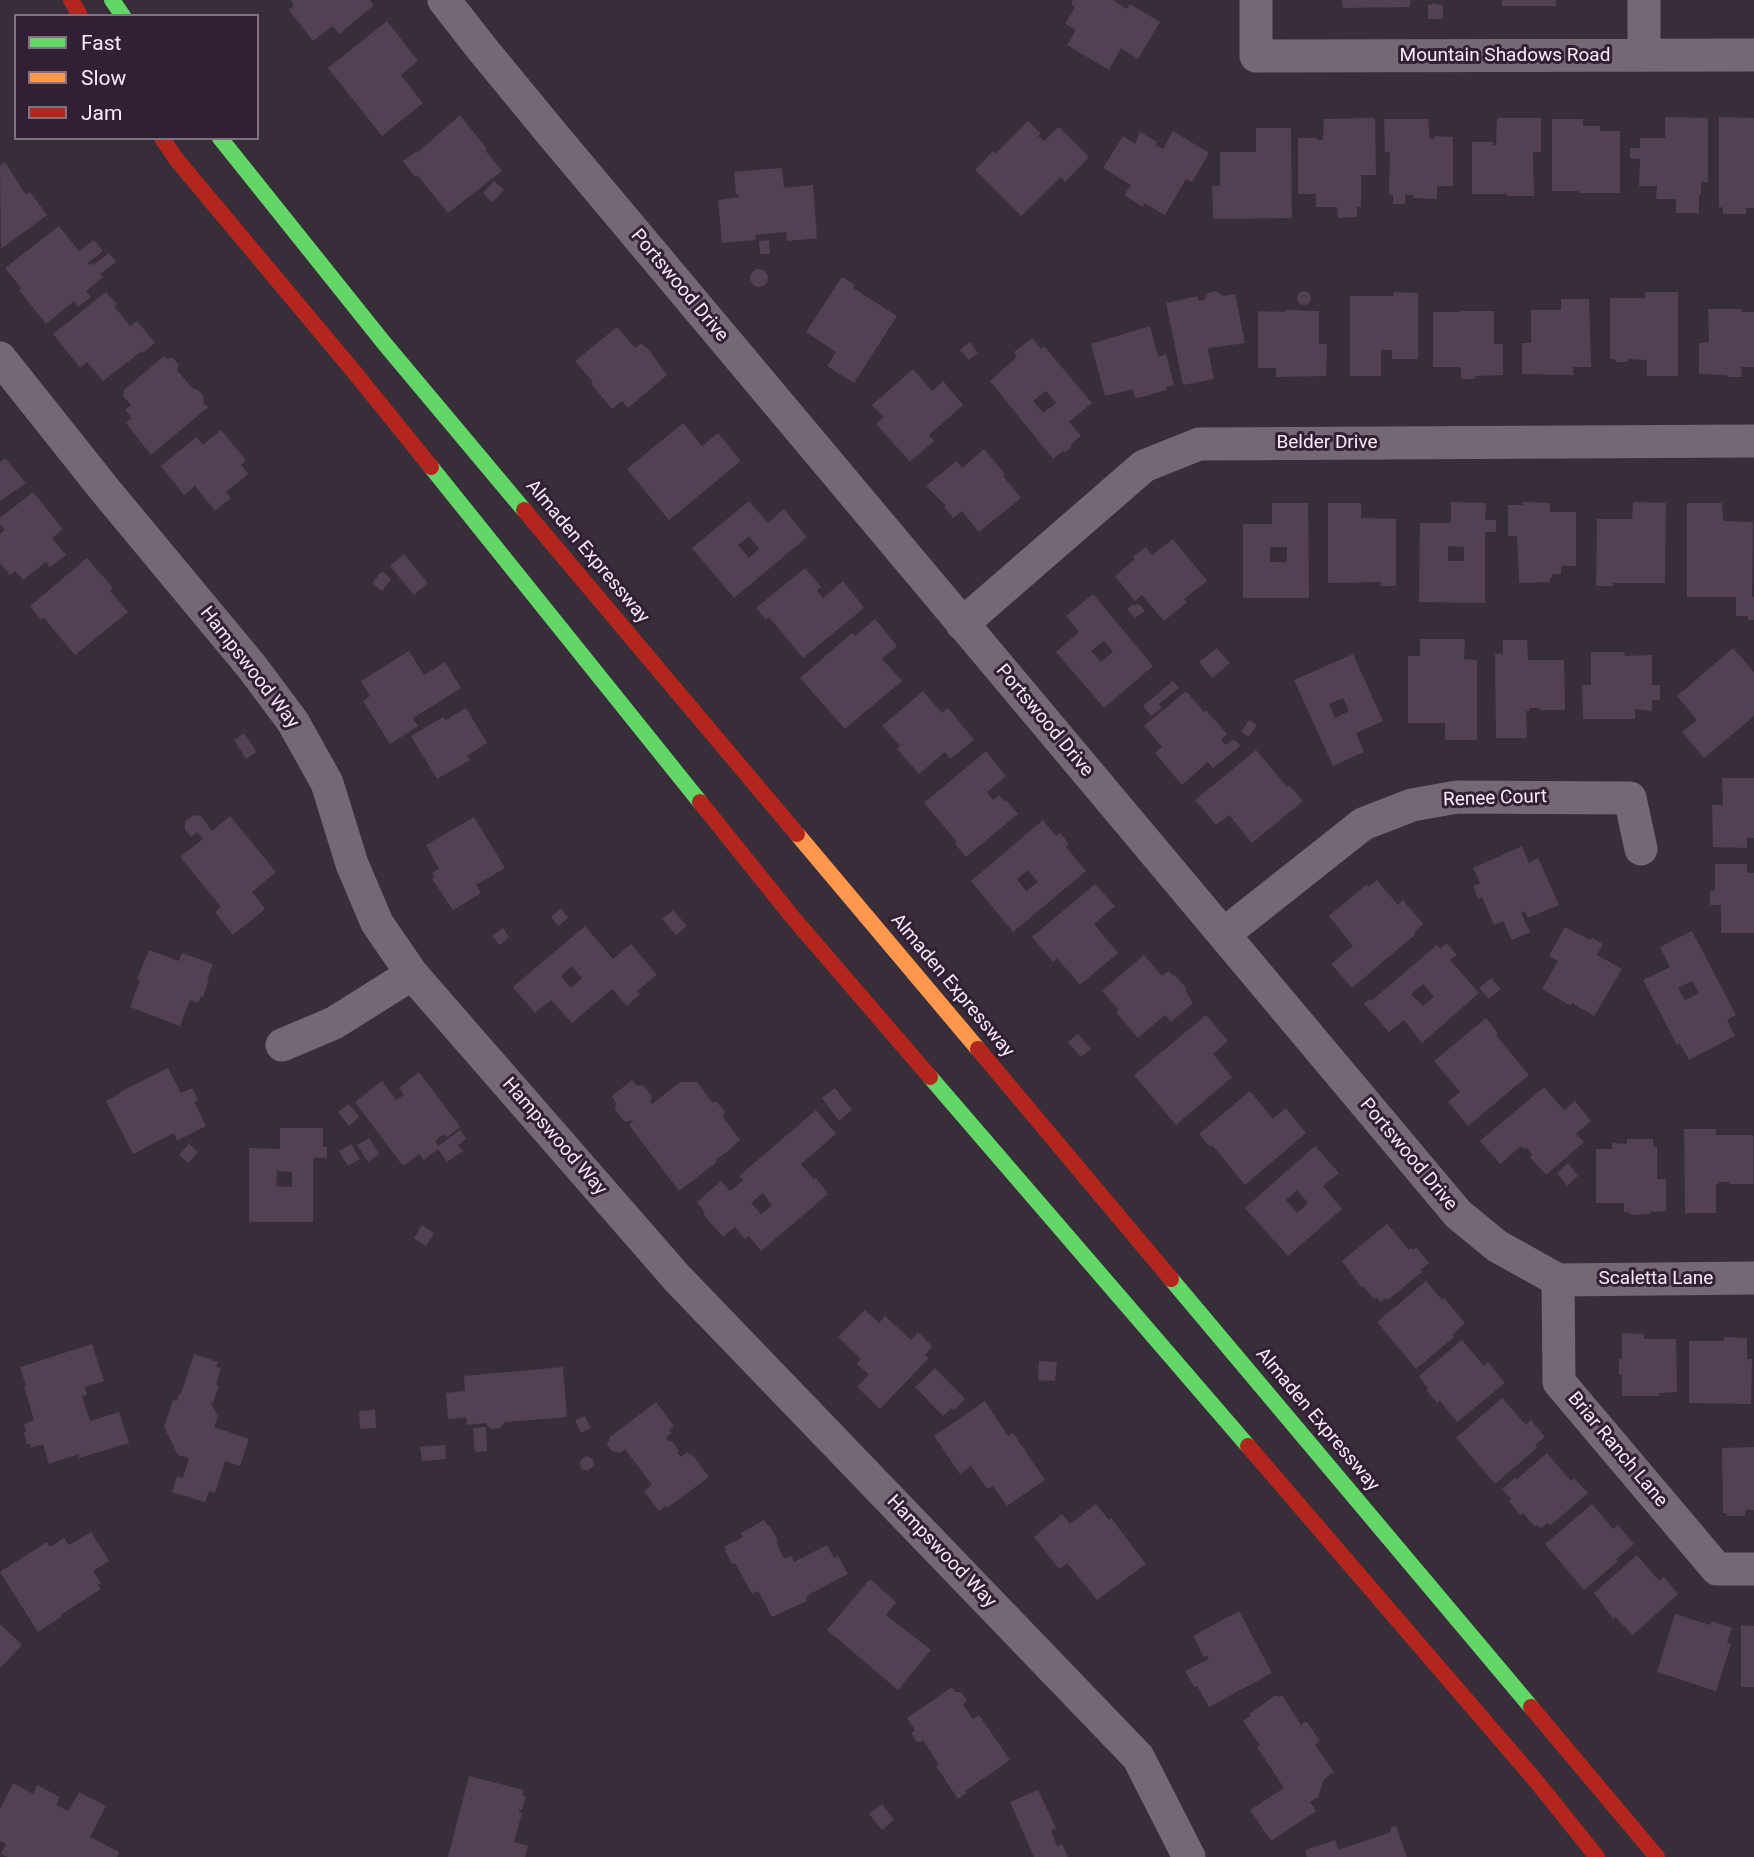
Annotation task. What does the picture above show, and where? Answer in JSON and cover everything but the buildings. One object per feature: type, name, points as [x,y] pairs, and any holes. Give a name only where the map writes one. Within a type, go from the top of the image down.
[{"type":"main road","points":[[163,140],[176,159],[355,373],[794,919],[1527,1771],[1597,1857]]},
{"type":"main road","name":"Almaden Expressway","points":[[221,140],[384,344],[1657,1857]]},
{"type":"street","name":"Portswood Drive","points":[[444,0],[553,135],[1458,1214],[1497,1246],[1558,1280]]},
{"type":"street","name":"Mountain Shadows Road","points":[[1256,0],[1256,56],[1754,55]]},
{"type":"street","points":[[1644,0],[1644,55]]},
{"type":"street","name":"Hampswood Way","points":[[0,358],[252,667],[293,722],[327,783],[352,864],[377,923],[412,974],[677,1278],[1138,1757],[1189,1857]]},
{"type":"street","name":"Belder Drive","points":[[962,624],[1144,466],[1199,444],[1754,441]]},
{"type":"street","name":"Renee Court","points":[[1224,934],[1363,824],[1412,805],[1457,797],[1630,798],[1641,849]]},
{"type":"street","points":[[282,1045],[334,1023],[412,974]]},
{"type":"street","name":"Scaletta Lane","points":[[1558,1280],[1754,1278]]},
{"type":"street","name":"Briar Ranch Lane","points":[[1558,1280],[1559,1382],[1717,1569],[1754,1569]]},
{"type":"traffic: fast","points":[[112,0],[122,14]]},
{"type":"traffic: fast","points":[[222,140],[384,343],[524,510]]},
{"type":"traffic: fast","points":[[431,467],[700,802]]},
{"type":"traffic: fast","points":[[930,1077],[1248,1446]]},
{"type":"traffic: fast","points":[[1171,1279],[1531,1707]]},
{"type":"traffic: slow","points":[[797,834],[978,1049]]},
{"type":"traffic: jam","points":[[71,0],[79,14]]},
{"type":"traffic: jam","points":[[163,140],[176,159],[431,467]]},
{"type":"traffic: jam","points":[[524,510],[797,834]]},
{"type":"traffic: jam","points":[[700,802],[794,919],[930,1077]]},
{"type":"traffic: jam","points":[[978,1049],[1171,1279]]},
{"type":"traffic: jam","points":[[1248,1446],[1536,1781],[1597,1857]]},
{"type":"traffic: jam","points":[[1531,1707],[1657,1857]]}]
